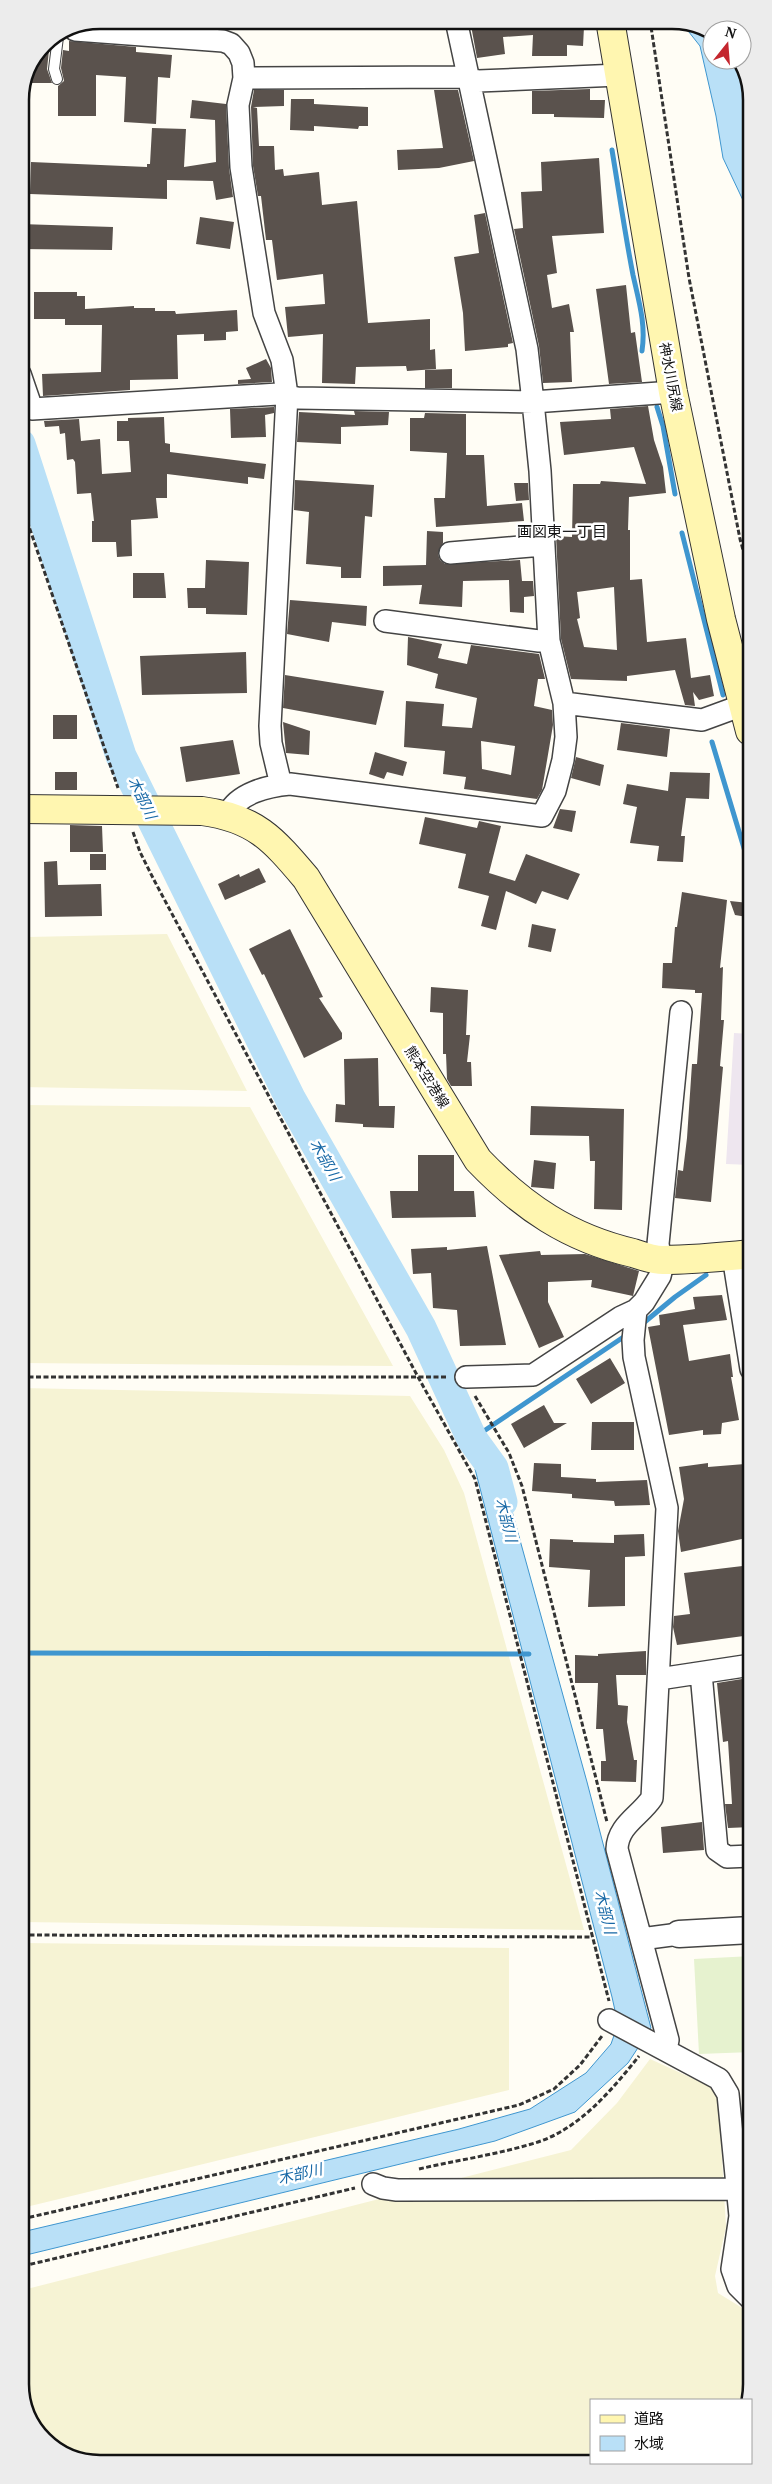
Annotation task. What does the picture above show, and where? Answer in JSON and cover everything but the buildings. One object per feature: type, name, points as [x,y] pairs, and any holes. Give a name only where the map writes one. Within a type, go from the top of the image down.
[{"type":"main road","name":"神水川尻線","points":[[611,29],[673,392],[721,619],[743,705]]},
{"type":"main road","points":[[29,809],[127,809]]},
{"type":"main road","name":"熊本空港線","points":[[127,809],[202,811],[228,814],[263,833],[280,847],[306,878],[478,1160],[500,1183],[547,1220],[586,1238],[622,1251],[661,1260],[742,1255]]},
{"type":"street","points":[[228,814],[236,801],[252,793],[281,785],[329,788],[542,816],[555,791],[563,760],[566,737],[564,703],[549,641],[540,471],[525,339],[458,29]]},
{"type":"street","points":[[84,31],[223,41],[231,44],[239,53],[244,78],[238,105],[240,167],[264,313],[282,360],[287,395],[270,726],[271,743],[281,785]]},
{"type":"street","points":[[244,78],[469,79],[478,81],[619,76]]},
{"type":"street","points":[[29,400],[32,409],[259,394],[287,395],[297,398],[533,402],[673,392]]},
{"type":"street","points":[[450,553],[543,545]]},
{"type":"street","points":[[385,621],[539,642],[549,641]]},
{"type":"street","points":[[564,703],[702,720],[743,705]]},
{"type":"street","points":[[655,2045],[668,2040],[617,1849],[618,1838],[652,1798],[667,1508],[634,1357],[633,1340],[636,1313],[660,1276],[662,1268],[658,1244],[681,1012]]},
{"type":"street","points":[[742,1255],[743,1268]]},
{"type":"street","points":[[458,1377],[533,1375],[621,1317],[636,1313]]},
{"type":"street","points":[[659,1679],[743,1666]]},
{"type":"street","points":[[701,1673],[717,1850],[727,1857],[743,1856]]},
{"type":"street","points":[[641,1939],[679,1934],[743,1930]]},
{"type":"street","points":[[611,2021],[719,2080],[725,2087],[728,2094],[740,2216],[732,2270],[738,2286],[743,2291]]},
{"type":"street","points":[[373,2184],[397,2190],[738,2190]]},
{"type":"lane","points":[[57,44],[54,70],[57,79]]},
{"type":"path","points":[[651,29],[689,278],[743,550]]},
{"type":"path","points":[[29,526],[127,809],[140,852],[475,1479],[610,2005],[611,2021],[599,2042],[580,2065],[554,2089],[519,2105],[29,2217]]},
{"type":"path","points":[[29,1377],[458,1377]]},
{"type":"path","points":[[485,1416],[509,1453],[522,1486],[607,1826],[618,1838]]},
{"type":"path","points":[[29,1935],[592,1937]]},
{"type":"path","points":[[416,2170],[539,2142],[594,2108],[655,2045]]},
{"type":"path","points":[[29,2264],[373,2184]]},
{"type":"shaded area","points":[[29,830],[30,830],[29,884]]},
{"type":"shaded area","points":[[167,934],[247,1091],[29,1087],[29,937]]},
{"type":"shaded area","points":[[734,1033],[743,1034],[743,1165],[726,1164]]},
{"type":"shaded area","points":[[29,1105],[250,1107],[393,1366],[29,1363]]},
{"type":"shaded area","points":[[29,1388],[410,1396],[444,1450],[464,1493],[584,1930],[29,1922]]},
{"type":"shaded area","points":[[29,1943],[509,1948],[509,2090],[29,2206]]},
{"type":"shaded area","points":[[650,2059],[718,2090],[726,2227],[715,2276],[718,2293],[743,2308],[742,2399],[590,2399],[590,2455],[96,2455],[86,2454],[64,2446],[46,2431],[38,2420],[29,2393],[29,2288],[571,2150],[617,2103]]},
{"type":"green space","points":[[743,1956],[743,2052],[699,2054],[694,1959]]},
{"type":"water","points":[[688,31],[702,35],[702,55],[700,46]]},
{"type":"water","points":[[705,70],[736,70],[743,91],[743,200],[723,158]]},
{"type":"water","points":[[497,1457],[587,1782],[651,2028],[628,2063],[575,2112],[495,2141],[29,2254],[29,2230],[459,2129],[530,2109],[586,2073],[611,2044],[618,2024],[612,1997],[475,1469]]},
{"type":"waterway","points":[[612,150],[630,260],[641,313],[642,351]]},
{"type":"waterway","points":[[657,407],[663,426],[675,494]]},
{"type":"waterway","name":"木部川","points":[[29,472],[121,756],[291,1100],[421,1328],[472,1439],[493,1468],[502,1502]]},
{"type":"waterway","points":[[682,533],[723,695]]},
{"type":"waterway","points":[[712,742],[743,845]]},
{"type":"waterway","points":[[641,1325],[706,1275]]},
{"type":"waterway","points":[[472,1439],[628,1334]]},
{"type":"waterway","points":[[29,1653],[529,1654]]},
{"type":"district","name":"画図東一丁目","points":[[562,532]]}]
